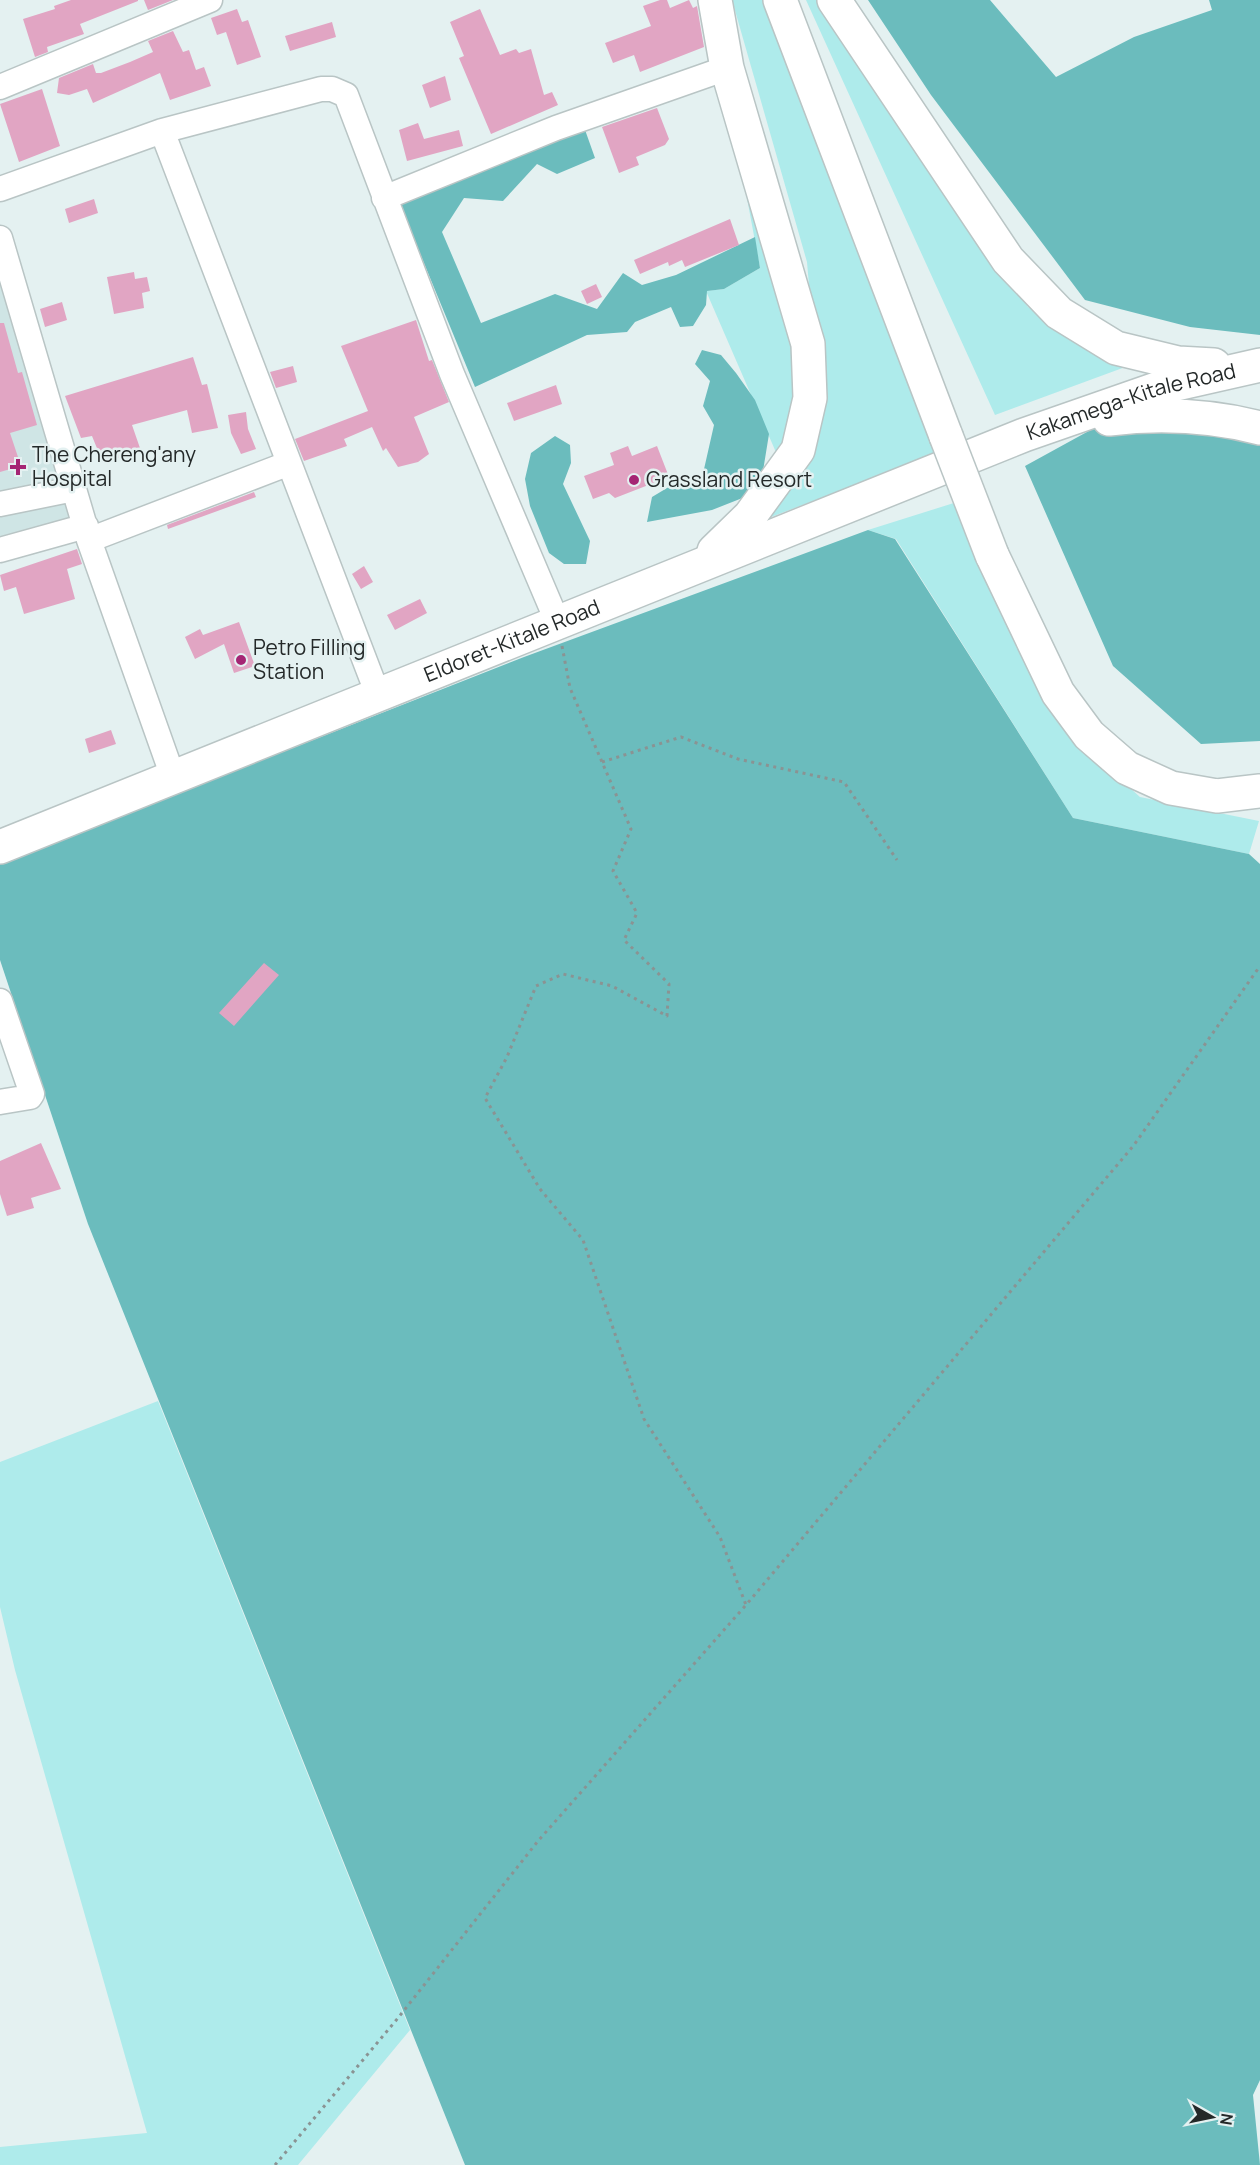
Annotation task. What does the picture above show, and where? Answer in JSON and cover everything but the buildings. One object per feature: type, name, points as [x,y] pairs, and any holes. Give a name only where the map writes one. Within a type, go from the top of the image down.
[{"type":"highway","points":[[699,564],[750,516],[798,450],[810,398],[808,344],[727,68],[715,0]]},
{"type":"highway","points":[[780,0],[992,555],[1058,693],[1089,735],[1127,768],[1171,788],[1218,796],[1260,790]]},
{"type":"highway","points":[[834,0],[1008,260],[1059,313],[1116,348],[1178,363],[1252,366]]},
{"type":"highway","name":"Kakamega-Kitale Road","points":[[1024,435],[1159,388],[1252,366]]},
{"type":"highway","name":"Kakamega-Kitale Road","points":[[1024,435],[1091,421],[1150,415],[1190,415],[1260,428]]},
{"type":"highway","name":"Eldoret-Kitale Road","points":[[0,847],[1024,435]]},
{"type":"street","points":[[0,87],[210,0]]},
{"type":"street","points":[[384,198],[556,128],[727,68]]},
{"type":"street","points":[[0,189],[162,131],[321,89],[332,89],[346,95],[452,374],[557,621]]},
{"type":"street","points":[[162,131],[287,464],[378,695]]},
{"type":"street","points":[[0,238],[87,533],[173,777]]},
{"type":"street","points":[[0,550],[87,533],[287,464]]},
{"type":"street","points":[[0,504],[74,489]]},
{"type":"street","points":[[0,1001],[32,1094],[30,1097],[0,1102]]},
{"type":"path","points":[[557,621],[570,688],[631,829],[613,871],[637,913],[624,940],[669,984],[667,1016],[612,986],[563,974],[536,986],[507,1057],[485,1098],[540,1189],[584,1240],[644,1419],[720,1537],[746,1605]]},
{"type":"path","points":[[602,762],[681,737],[738,759],[844,783],[897,860]]},
{"type":"path","points":[[275,2165],[398,2018],[538,1841],[746,1605],[1134,1145],[1260,966]]},
{"type":"shaded area","points":[[732,0],[776,0],[936,454],[771,517],[821,425],[807,262]]},
{"type":"shaded area","points":[[806,0],[827,0],[1028,307],[1128,366],[995,415]]},
{"type":"shaded area","points":[[868,0],[990,0],[1056,77],[1134,37],[1212,10],[1209,0],[1260,0],[1260,335],[1190,327],[1085,300],[931,95]]},
{"type":"shaded area","points":[[584,127],[595,158],[557,174],[537,164],[503,201],[464,198],[442,232],[481,323],[555,294],[597,309],[623,273],[642,285],[676,275],[755,237],[760,268],[724,289],[707,291],[706,305],[693,326],[680,327],[671,307],[635,322],[627,332],[587,335],[475,387],[400,205]]},
{"type":"shaded area","points":[[741,166],[790,328],[798,391],[778,457],[706,291],[724,289],[760,268]]},
{"type":"shaded area","points":[[0,284],[79,537],[0,560]]},
{"type":"shaded area","points":[[702,350],[721,355],[755,400],[769,434],[763,471],[750,495],[712,510],[647,522],[652,497],[682,479],[702,478],[714,425],[703,406],[710,381],[695,364]]},
{"type":"shaded area","points":[[1096,427],[1199,427],[1260,442],[1260,741],[1201,744],[1113,666],[1025,466]]},
{"type":"shaded area","points":[[555,436],[570,445],[571,463],[563,484],[590,541],[586,564],[564,564],[549,553],[530,506],[525,479],[531,453]]},
{"type":"shaded area","points":[[957,502],[1062,727],[1140,797],[1259,821],[1249,854],[1073,818],[896,539],[868,530]]},
{"type":"shaded area","points":[[868,530],[895,539],[1073,818],[1249,854],[1260,864],[1260,2080],[1253,2095],[1260,2165],[465,2165],[88,1224],[0,960],[0,863],[524,657]]},
{"type":"shaded area","points":[[158,1401],[410,2030],[298,2165],[0,2165],[0,2147],[147,2133],[15,1670],[0,1607],[0,1462]]},
{"type":"place","name":"The Chereng'any Hospital","points":[[18,467]]},
{"type":"place","name":"Grassland Resort","points":[[634,480]]},
{"type":"place","name":"Petro Filling Station","points":[[241,660]]}]
